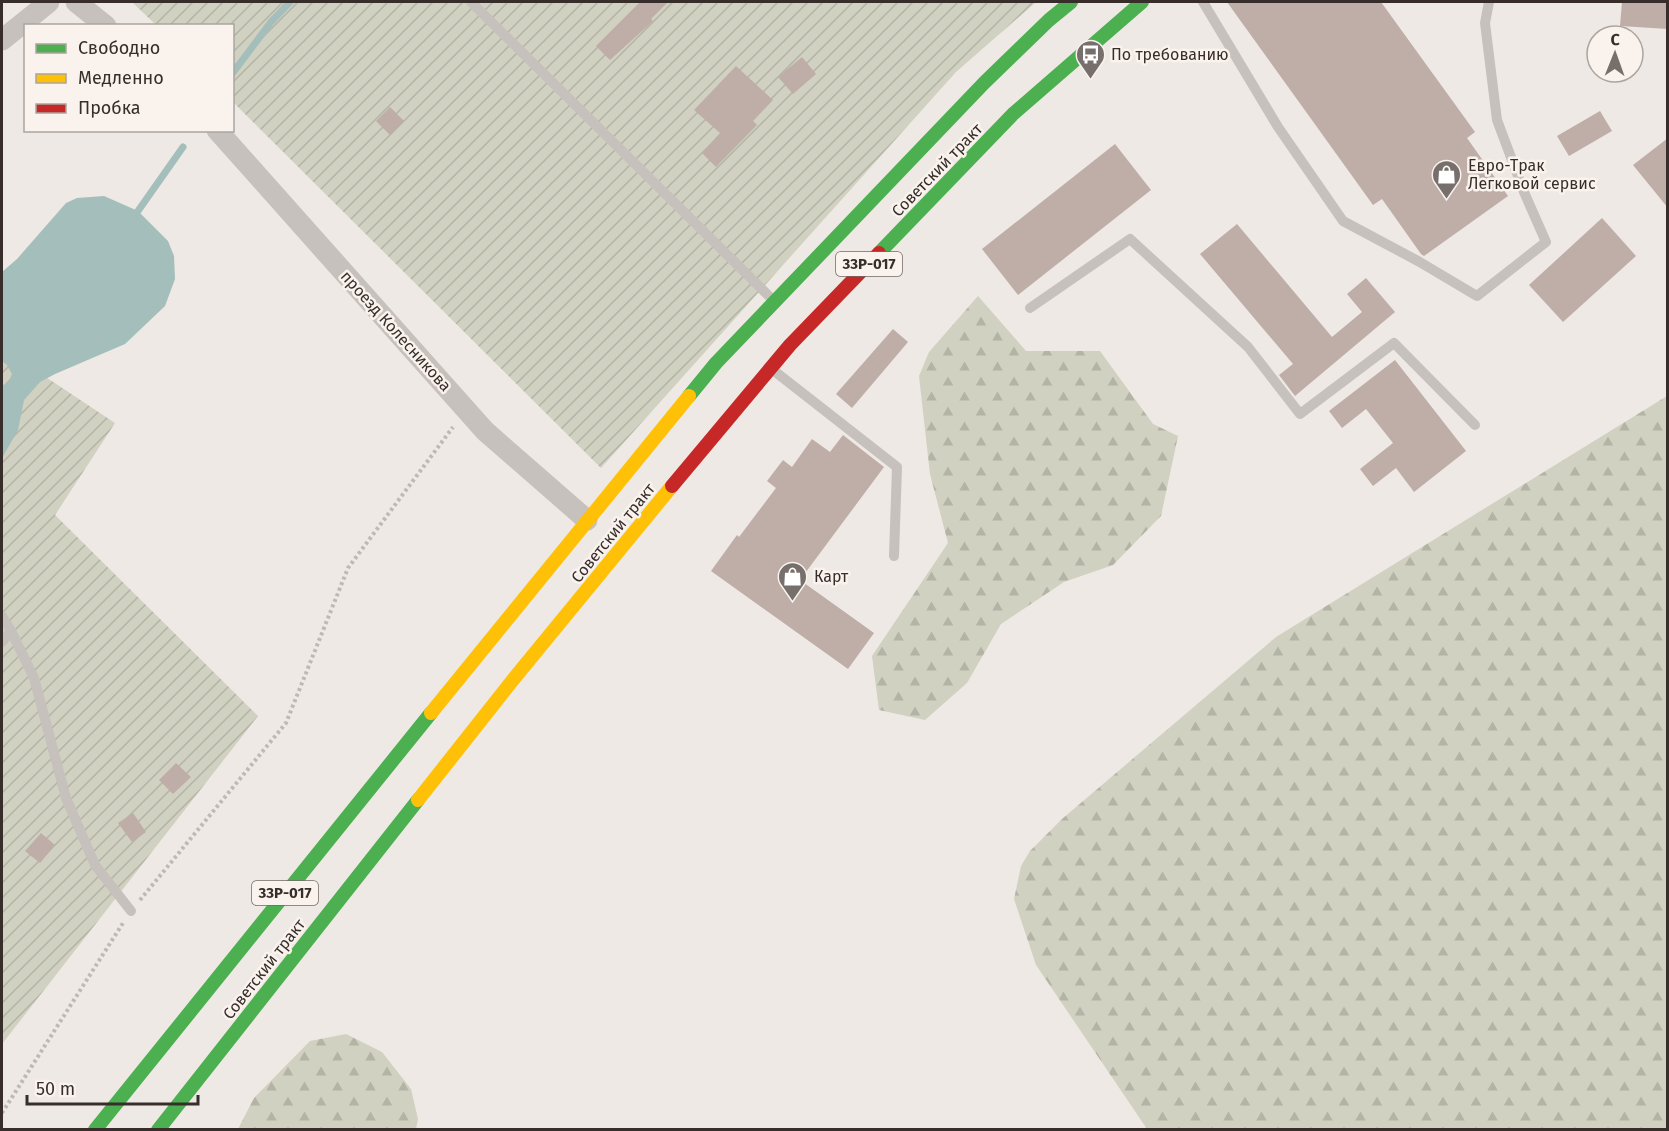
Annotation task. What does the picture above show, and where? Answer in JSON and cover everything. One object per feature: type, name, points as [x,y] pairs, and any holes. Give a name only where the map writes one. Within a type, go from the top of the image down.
[{"type":"highway","name":"Советский тракт","points":[[95,1130],[591,523],[716,363],[984,83],[1049,20],[1071,2]]},
{"type":"highway","name":"Советский тракт","points":[[158,1130],[616,546],[790,345],[1013,114],[1142,2]]},
{"type":"street","points":[[2,40],[50,2]]},
{"type":"street","points":[[76,2],[104,24]]},
{"type":"street","name":"проезд Колесникова","points":[[219,132],[485,431],[591,523]]},
{"type":"lane","points":[[471,2],[775,302]]},
{"type":"lane","points":[[1203,2],[1278,127],[1343,221],[1477,296],[1546,242],[1497,120],[1485,23],[1489,2]]},
{"type":"lane","points":[[1030,308],[1130,239],[1248,347],[1300,414],[1394,343],[1475,425]]},
{"type":"lane","points":[[771,368],[897,466],[894,556]]},
{"type":"lane","points":[[2,616],[34,678],[70,807],[95,865],[131,911]]},
{"type":"lane","points":[[2,642],[10,631]]},
{"type":"path","points":[[2,1113],[131,911],[286,723],[348,568],[466,410]]},
{"type":"green space","points":[[132,2],[1036,2],[956,72],[601,468],[234,103],[234,24],[155,24]]},
{"type":"green space","points":[[978,296],[1026,351],[1100,351],[1153,424],[1178,436],[1161,516],[1113,565],[1064,582],[1001,624],[967,683],[925,720],[879,710],[872,656],[948,543],[930,474],[919,376],[929,352]]},
{"type":"green space","points":[[2,348],[115,423],[55,515],[258,716],[2,1044]]},
{"type":"green space","points":[[1667,396],[1667,1129],[1147,1129],[1036,965],[1014,899],[1021,866],[1030,851],[1062,819],[1276,637]]},
{"type":"green space","points":[[346,1034],[382,1052],[411,1089],[418,1119],[416,1129],[238,1129],[254,1098],[310,1041]]},
{"type":"water","points":[[104,196],[138,211],[168,241],[174,256],[175,279],[165,306],[125,344],[40,382],[24,400],[18,430],[2,458],[2,386],[8,383],[12,374],[2,361],[2,272],[17,259],[66,203],[77,198]]},
{"type":"building","points":[[640,2],[668,2],[651,19],[653,21],[610,60],[596,46]]},
{"type":"building","points":[[1227,2],[1381,2],[1475,132],[1467,138],[1508,196],[1424,256],[1421,254],[1382,199],[1373,205]]},
{"type":"building","points":[[1622,2],[1668,2],[1668,29],[1645,28],[1645,24],[1620,24]]},
{"type":"building","points":[[802,57],[816,74],[793,94],[778,77]]},
{"type":"building","points":[[736,66],[773,100],[753,121],[757,125],[716,167],[702,153],[720,133],[694,110]]},
{"type":"building","points":[[390,107],[404,121],[390,135],[376,121]]},
{"type":"building","points":[[1600,111],[1612,131],[1569,156],[1557,136]]},
{"type":"building","points":[[1668,138],[1668,208],[1633,165]]},
{"type":"building","points":[[1115,144],[1151,190],[1018,295],[982,249]]},
{"type":"building","points":[[1602,218],[1636,256],[1563,322],[1529,285]]},
{"type":"building","points":[[1237,224],[1332,337],[1362,312],[1347,294],[1366,278],[1395,312],[1295,396],[1279,375],[1293,364],[1200,254]]},
{"type":"building","points":[[893,329],[908,342],[852,408],[836,394]]},
{"type":"building","points":[[1395,360],[1466,451],[1414,492],[1396,468],[1373,486],[1360,469],[1393,443],[1366,409],[1342,428],[1329,411]]},
{"type":"building","points":[[843,435],[884,467],[800,580],[874,633],[848,669],[711,571],[776,488],[767,481],[783,460],[792,467],[812,439],[830,452]]},
{"type":"building","points":[[176,763],[191,777],[173,794],[159,780]]},
{"type":"building","points":[[133,813],[146,832],[132,842],[118,823]]},
{"type":"building","points":[[41,833],[55,845],[40,863],[25,851]]},
{"type":"waterway","points":[[234,71],[271,22],[290,2]]},
{"type":"waterway","points":[[138,211],[183,147]]},
{"type":"traffic: fast","points":[[689,396],[716,363],[984,83],[1049,20],[1071,2]]},
{"type":"traffic: fast","points":[[879,253],[1013,114],[1142,2]]},
{"type":"traffic: fast","points":[[95,1130],[431,713]]},
{"type":"traffic: fast","points":[[158,1130],[418,800]]},
{"type":"traffic: slow","points":[[431,713],[689,396]]},
{"type":"traffic: slow","points":[[418,800],[672,486]]},
{"type":"traffic: jam","points":[[672,486],[790,345],[879,253]]},
{"type":"place","name":"По требованию","points":[[1090,80]]},
{"type":"place","name":"Евро-Трак Легковой сервис","points":[[1447,200]]},
{"type":"place","name":"Карт","points":[[793,602]]}]
